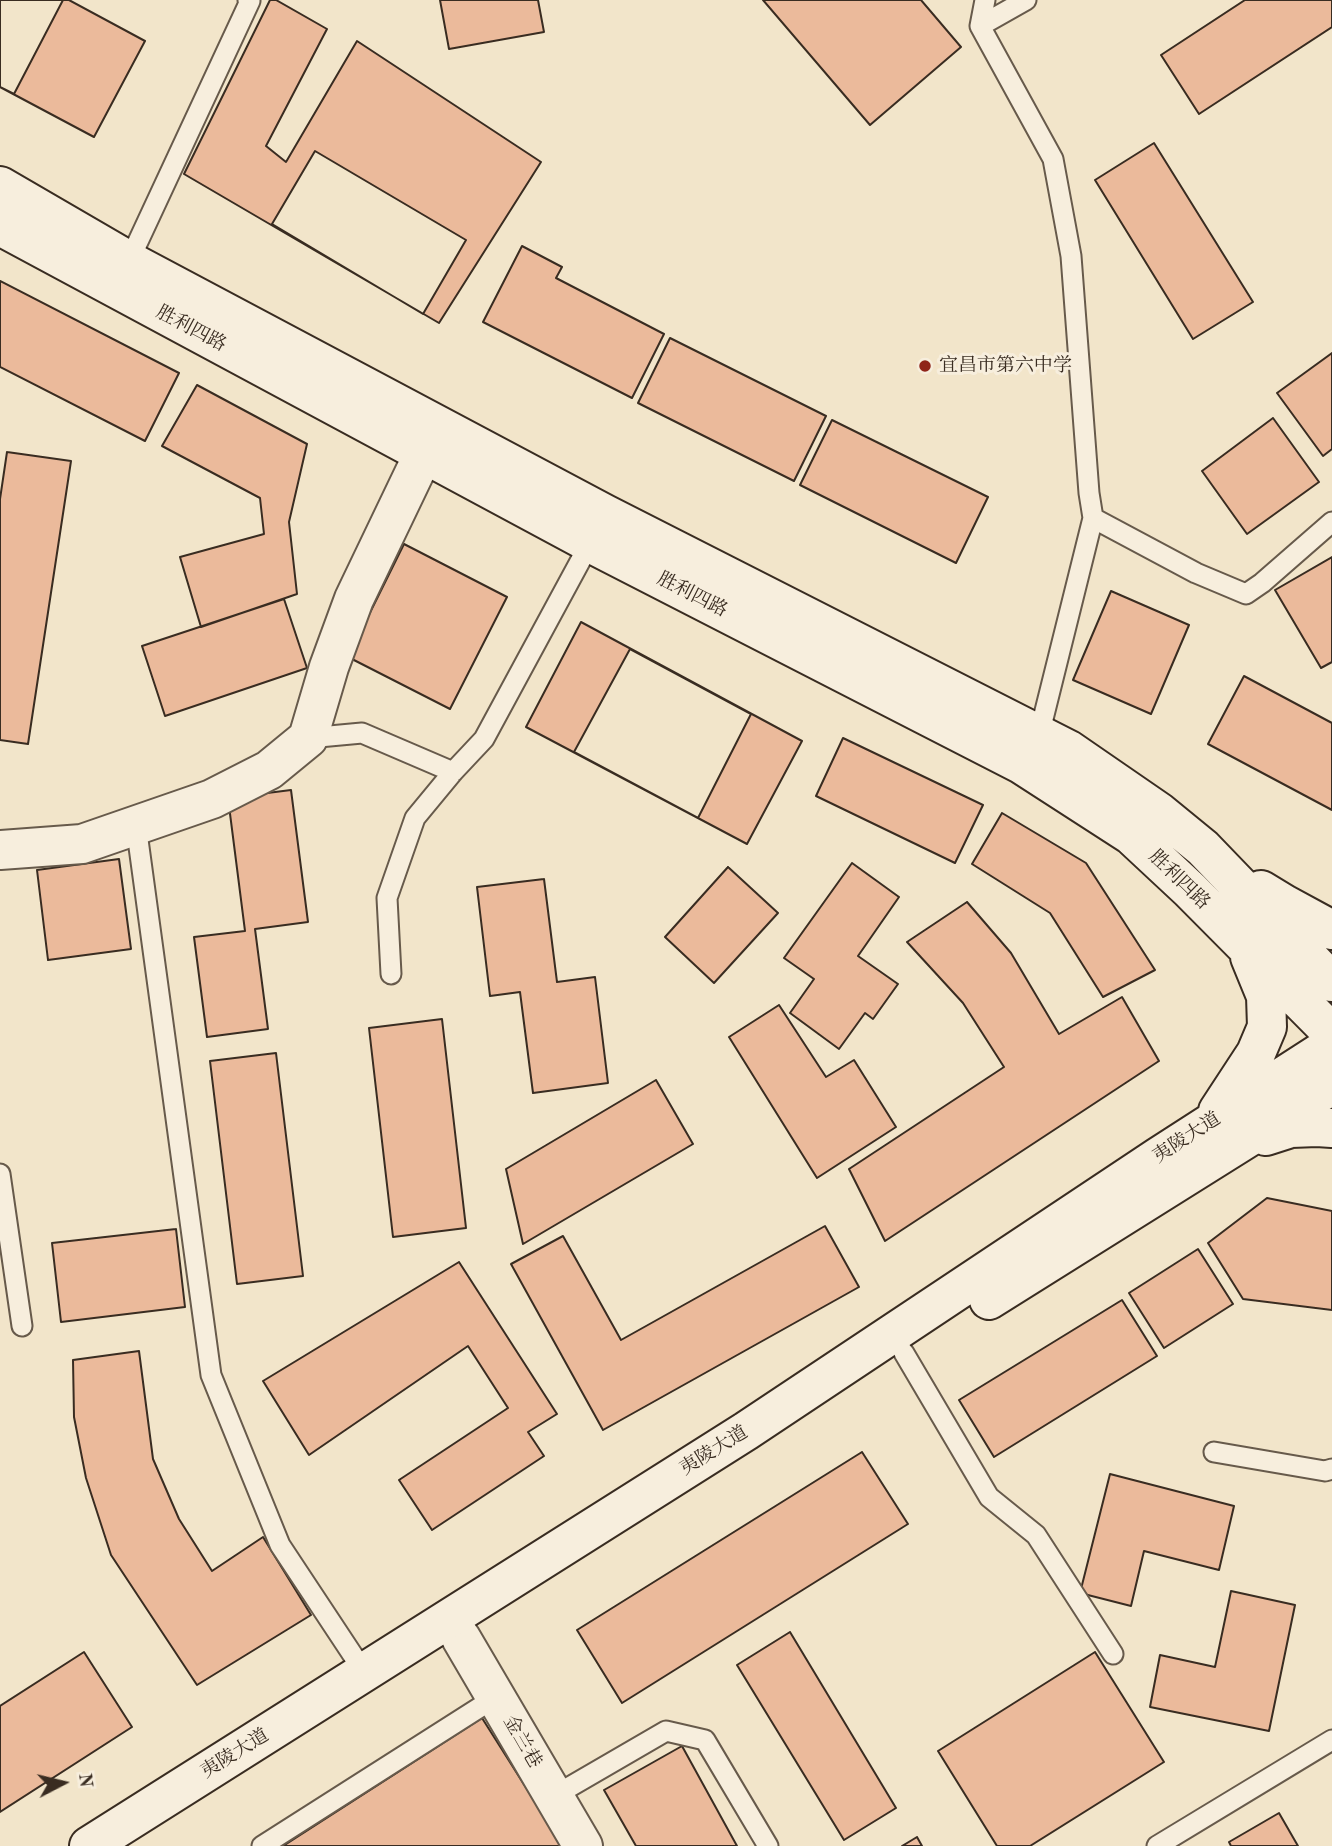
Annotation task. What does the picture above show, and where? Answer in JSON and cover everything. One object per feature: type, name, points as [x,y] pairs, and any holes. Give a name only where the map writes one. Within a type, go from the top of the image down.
[{"type":"main road","name":"胜利四路","points":[[0,186],[129,261],[606,514],[1069,750],[1159,812],[1203,848],[1332,982]]},
{"type":"main road","name":"胜利四路","points":[[0,226],[590,543],[1021,764],[1131,835],[1332,1033]]},
{"type":"main road","points":[[0,850],[82,844],[212,799],[269,770],[308,738],[329,667],[354,598],[423,455]]},
{"type":"main road","points":[[1216,861],[1284,904],[1332,930]]},
{"type":"main road","points":[[1245,946],[1266,996],[1267,1027],[1224,1134],[1291,1128],[1332,1128]]},
{"type":"main road","name":"夷陵大道","points":[[131,1846],[758,1451],[1224,1134],[1332,1045]]},
{"type":"main road","name":"夷陵大道","points":[[89,1846],[746,1431],[1224,1134],[1332,1085]]},
{"type":"main road","name":"金兰巷","points":[[461,1638],[583,1846]]},
{"type":"lane","points":[[129,261],[250,1],[248,0]]},
{"type":"lane","points":[[985,0],[980,26],[1053,159],[1071,256],[1093,518],[1039,735]]},
{"type":"lane","points":[[980,26],[1026,0]]},
{"type":"lane","points":[[1093,518],[1196,573],[1245,594],[1262,583],[1332,522]]},
{"type":"lane","points":[[391,974],[387,898],[415,818],[484,739],[590,543]]},
{"type":"lane","points":[[308,738],[362,733],[453,772]]},
{"type":"lane","points":[[136,825],[211,1375],[280,1545],[364,1672]]},
{"type":"lane","points":[[0,1174],[22,1325]]},
{"type":"lane","points":[[904,1353],[989,1497],[1036,1535],[1113,1654]]},
{"type":"lane","points":[[1214,1452],[1325,1471],[1332,1469]]},
{"type":"lane","points":[[262,1846],[496,1697]]},
{"type":"lane","points":[[554,1796],[666,1731],[705,1740],[768,1846]]},
{"type":"lane","points":[[1158,1846],[1329,1748]]},
{"type":"building","points":[[0,0],[69,0],[145,41],[94,137],[0,87]]},
{"type":"building","points":[[0,0],[63,0],[14,94],[0,87]]},
{"type":"building","points":[[270,0],[276,0],[327,29],[266,146],[286,162],[357,41],[541,162],[439,323],[184,174]]},
{"type":"building","points":[[440,0],[538,0],[544,32],[449,49]]},
{"type":"building","points":[[763,0],[921,0],[961,47],[870,125]]},
{"type":"building","points":[[1245,0],[1332,0],[1332,27],[1199,114],[1161,55]]},
{"type":"building","points":[[1154,143],[1253,302],[1193,339],[1095,180]]},
{"type":"building","points":[[315,151],[466,240],[423,314],[272,224]]},
{"type":"building","points":[[522,246],[562,267],[556,278],[664,334],[632,398],[483,322]]},
{"type":"building","points":[[0,281],[179,373],[145,441],[0,367]]},
{"type":"building","points":[[670,338],[826,416],[794,481],[638,403]]},
{"type":"building","points":[[1332,353],[1332,449],[1323,456],[1277,393]]},
{"type":"building","points":[[197,385],[307,444],[289,522],[297,594],[201,627],[180,557],[264,534],[260,498],[162,446]]},
{"type":"building","points":[[1273,418],[1319,482],[1247,534],[1202,471]]},
{"type":"building","points":[[832,420],[988,497],[956,563],[800,485]]},
{"type":"building","points":[[7,452],[71,461],[28,744],[0,740],[0,499]]},
{"type":"building","points":[[404,544],[507,597],[450,709],[348,657]]},
{"type":"building","points":[[1332,557],[1332,662],[1321,668],[1275,590]]},
{"type":"building","points":[[1111,591],[1189,625],[1151,714],[1073,680]]},
{"type":"building","points":[[284,599],[307,668],[165,716],[142,646]]},
{"type":"building","points":[[581,622],[802,741],[747,844],[526,727]]},
{"type":"building","points":[[630,649],[751,714],[698,818],[574,752]]},
{"type":"building","points":[[1244,676],[1332,723],[1332,810],[1208,744]]},
{"type":"building","points":[[843,738],[983,805],[955,863],[816,796]]},
{"type":"building","points":[[291,790],[308,922],[255,929],[268,1029],[207,1037],[194,937],[245,931],[228,798]]},
{"type":"building","points":[[1002,813],[1086,863],[1155,970],[1103,997],[1050,913],[972,864]]},
{"type":"building","points":[[119,859],[131,949],[48,960],[37,870]]},
{"type":"building","points":[[852,863],[899,897],[858,956],[898,984],[873,1019],[865,1013],[839,1049],[790,1013],[814,979],[784,958]]},
{"type":"building","points":[[728,867],[778,913],[714,983],[665,937]]},
{"type":"building","points":[[544,879],[557,982],[595,977],[608,1083],[533,1093],[520,992],[490,996],[477,887]]},
{"type":"building","points":[[967,902],[1011,953],[1059,1034],[1122,997],[1159,1061],[885,1241],[849,1169],[1004,1067],[963,1003],[907,942]]},
{"type":"building","points":[[779,1005],[826,1077],[854,1060],[896,1127],[817,1178],[729,1037]]},
{"type":"building","points":[[442,1019],[466,1228],[393,1237],[369,1028]]},
{"type":"building","points":[[276,1053],[303,1276],[237,1284],[210,1061]]},
{"type":"building","points":[[656,1080],[693,1144],[523,1244],[506,1169]]},
{"type":"building","points":[[1267,1198],[1332,1211],[1332,1310],[1243,1299],[1208,1243]]},
{"type":"building","points":[[825,1226],[859,1287],[603,1430],[511,1264],[563,1236],[621,1340]]},
{"type":"building","points":[[176,1229],[185,1307],[61,1322],[52,1243]]},
{"type":"building","points":[[1198,1249],[1233,1304],[1164,1348],[1129,1293]]},
{"type":"building","points":[[459,1262],[557,1414],[528,1432],[544,1456],[432,1530],[399,1480],[508,1408],[468,1346],[309,1455],[263,1381]]},
{"type":"building","points":[[1122,1300],[1157,1356],[994,1457],[959,1400]]},
{"type":"building","points":[[139,1351],[153,1459],[179,1519],[212,1571],[263,1537],[311,1615],[197,1685],[111,1555],[86,1478],[74,1417],[73,1360]]},
{"type":"building","points":[[862,1452],[908,1524],[622,1703],[577,1630]]},
{"type":"building","points":[[1110,1474],[1234,1506],[1219,1570],[1144,1551],[1131,1606],[1080,1593]]},
{"type":"building","points":[[1231,1591],[1295,1605],[1269,1731],[1150,1707],[1160,1655],[1215,1667]]},
{"type":"building","points":[[790,1632],[896,1808],[844,1840],[737,1665]]},
{"type":"building","points":[[84,1652],[132,1727],[0,1812],[0,1706]]},
{"type":"building","points":[[1095,1652],[1164,1762],[1030,1846],[997,1846],[938,1751]]},
{"type":"building","points":[[482,1718],[563,1846],[283,1846]]},
{"type":"building","points":[[682,1746],[737,1846],[636,1846],[604,1790]]},
{"type":"building","points":[[1279,1813],[1298,1846],[1231,1846],[1229,1842]]},
{"type":"building","points":[[917,1837],[922,1846],[902,1846]]},
{"type":"place","name":"宜昌市第六中学","points":[[925,366]]}]
